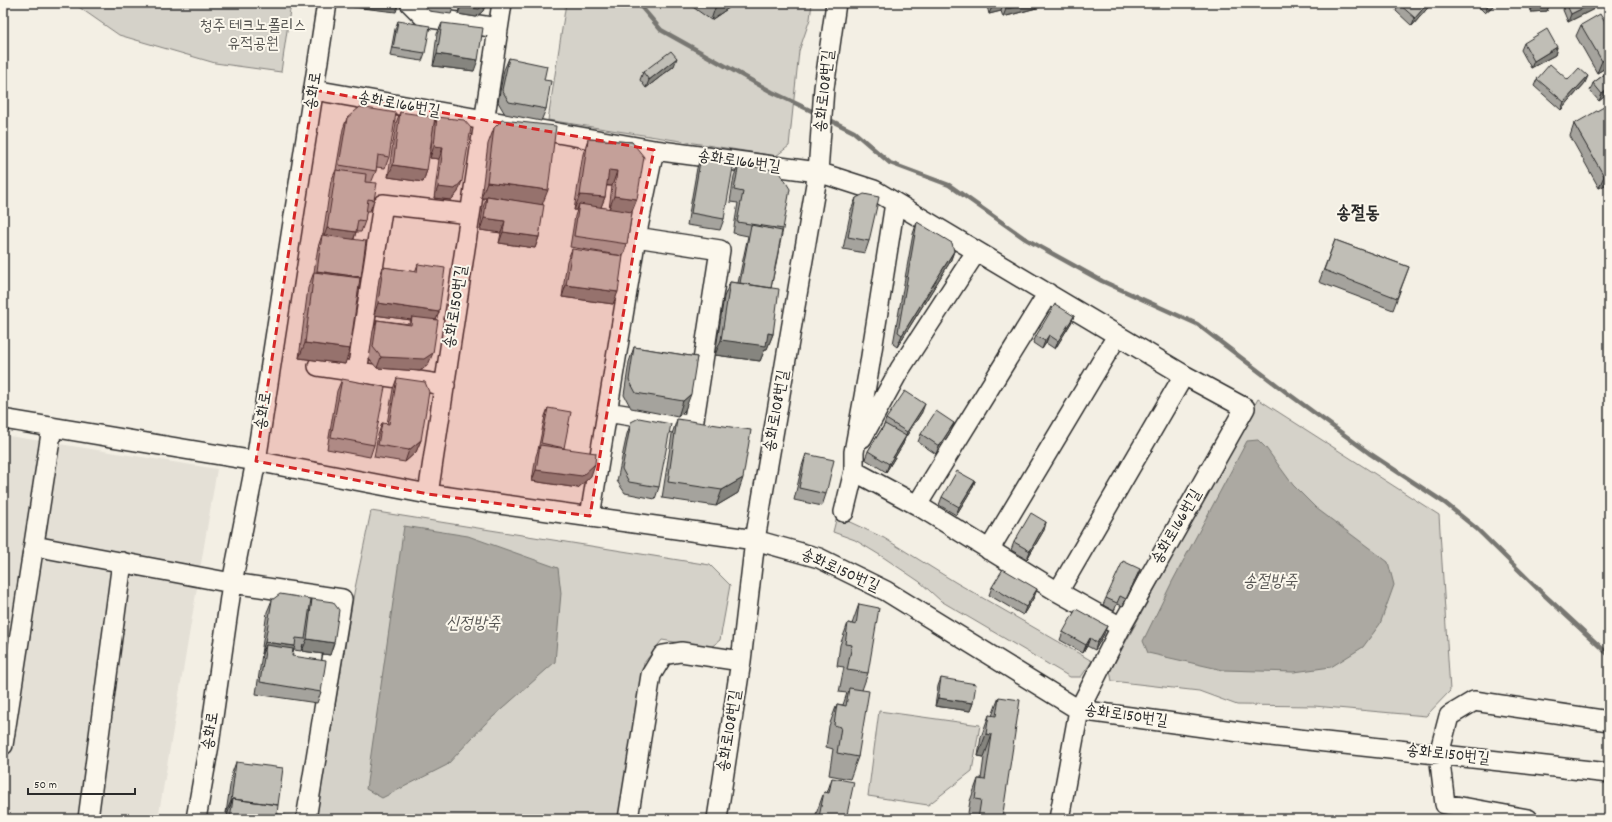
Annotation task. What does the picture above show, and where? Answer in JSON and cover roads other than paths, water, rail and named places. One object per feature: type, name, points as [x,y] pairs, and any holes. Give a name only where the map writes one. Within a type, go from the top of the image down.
[{"type":"street","name":"송화로","points":[[196,819],[209,746],[232,583],[256,460],[328,3]]},
{"type":"street","points":[[410,3],[424,18],[498,28]]},
{"type":"street","points":[[484,120],[502,3]]},
{"type":"street","name":"송화로108번길","points":[[717,819],[741,661],[755,540],[818,172],[824,88],[836,3]]},
{"type":"street","name":"송화로166번길","points":[[314,90],[654,150],[818,172],[874,190],[976,252],[1048,293],[1117,336],[1184,375],[1246,408],[1121,627],[1079,710],[1059,819]]},
{"type":"street","name":"송화로150번길","points":[[428,494],[484,120]]},
{"type":"street","points":[[590,516],[636,237],[654,150]]},
{"type":"street","points":[[844,512],[854,471],[854,452],[869,369],[895,203]]},
{"type":"street","points":[[357,372],[383,204],[470,214]]},
{"type":"street","points":[[607,412],[693,426],[720,250],[636,237]]},
{"type":"street","points":[[854,452],[900,369],[976,252]]},
{"type":"street","points":[[917,505],[1048,293]]},
{"type":"street","points":[[989,550],[1117,336]]},
{"type":"street","points":[[318,366],[445,385]]},
{"type":"street","points":[[869,369],[876,378],[883,380],[900,369]]},
{"type":"street","points":[[1058,592],[1184,375]]},
{"type":"street","name":"송화로150번길","points":[[3,419],[256,460],[428,494],[755,540],[819,558],[886,591],[1079,710],[1262,735],[1609,773]]},
{"type":"street","points":[[3,744],[52,427]]},
{"type":"street","points":[[854,471],[917,505],[1058,592],[1121,627]]},
{"type":"street","points":[[34,546],[232,583],[342,599],[306,819]]},
{"type":"street","points":[[88,819],[122,562]]},
{"type":"street","points":[[628,819],[651,675],[663,655],[681,652],[741,661]]},
{"type":"street","points":[[1528,819],[1445,804],[1439,754],[1449,716],[1474,701],[1609,721]]},
{"type":"water","name":"송절방죽","points":[[1258,440],[1266,448],[1293,485],[1316,508],[1388,562],[1394,585],[1380,624],[1363,647],[1331,667],[1294,672],[1223,670],[1148,653],[1143,641],[1172,582],[1247,441]]},
{"type":"water","name":"신정방죽","points":[[404,526],[468,536],[558,568],[561,593],[555,662],[485,724],[447,765],[382,798],[366,789]]},
{"type":"waterway","points":[[638,3],[661,30],[772,92],[818,114]]},
{"type":"waterway","points":[[826,118],[854,132],[890,163],[949,185],[1024,238],[1102,281],[1197,324],[1369,453],[1445,503],[1477,529],[1540,591],[1609,655]]},
{"type":"district","name":"송절동","points":[[1358,214]]},
{"type":"park label","name":"청주 테크노폴리스 유적공원","points":[[253,35]]}]
